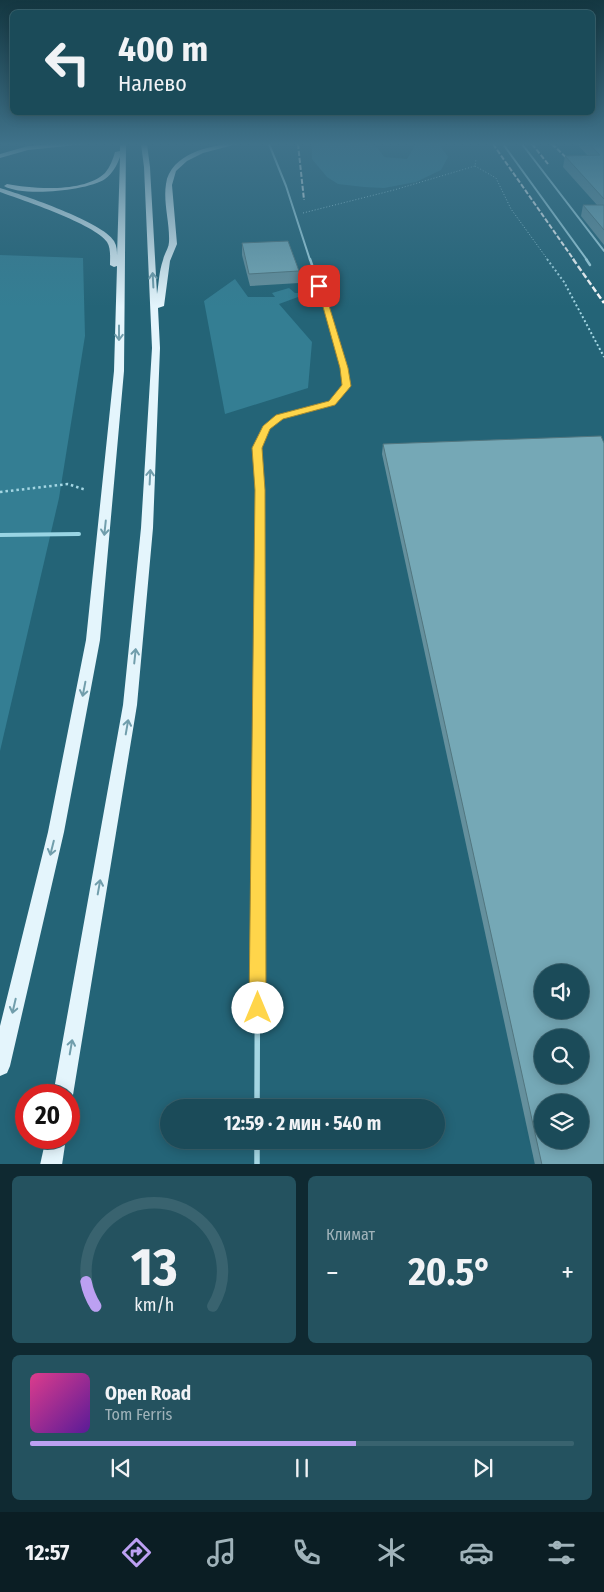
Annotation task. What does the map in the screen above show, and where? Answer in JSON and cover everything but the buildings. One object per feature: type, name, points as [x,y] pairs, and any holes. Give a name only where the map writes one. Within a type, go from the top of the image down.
[{"type":"main road","points":[[21,198],[87,224],[107,236],[111,242],[119,288]]},
{"type":"main road","points":[[0,1066],[56,832],[93,640],[119,371],[121,198]]},
{"type":"main road","points":[[149,198],[156,348]]},
{"type":"main road","points":[[65,1084],[130,705],[147,528],[156,348],[166,261],[173,244],[170,198]]},
{"type":"main road","points":[[51,1164],[54,1149]]},
{"type":"lane","points":[[257,1099],[260,490],[257,448],[266,428],[280,417],[332,403],[346,386],[344,368],[290,198]]},
{"type":"lane","points":[[542,198],[590,266]]},
{"type":"lane","points":[[563,198],[604,251]]},
{"type":"lane","points":[[575,214],[585,213]]},
{"type":"lane","points":[[257,1149],[257,1164]]},
{"type":"path","points":[[295,214],[360,198]]},
{"type":"path","points":[[506,198],[511,209],[564,282],[604,357]]},
{"type":"path","points":[[0,492],[68,484],[86,490]]},
{"type":"shaded area","points":[[0,255],[83,258],[85,336],[59,498],[0,751]]},
{"type":"shaded area","points":[[235,279],[248,297],[275,297],[272,293],[289,288],[295,293],[309,293],[279,304],[312,342],[308,388],[225,414],[204,301]]},
{"type":"waterway","points":[[0,535],[79,534]]},
{"type":"railway","points":[[531,198],[574,260]]},
{"type":"railway","points":[[573,259],[604,303]]},
{"type":"route","points":[[258,1008],[260,490],[257,448],[266,428],[280,417],[332,403],[346,386],[344,368],[319,286]]}]
